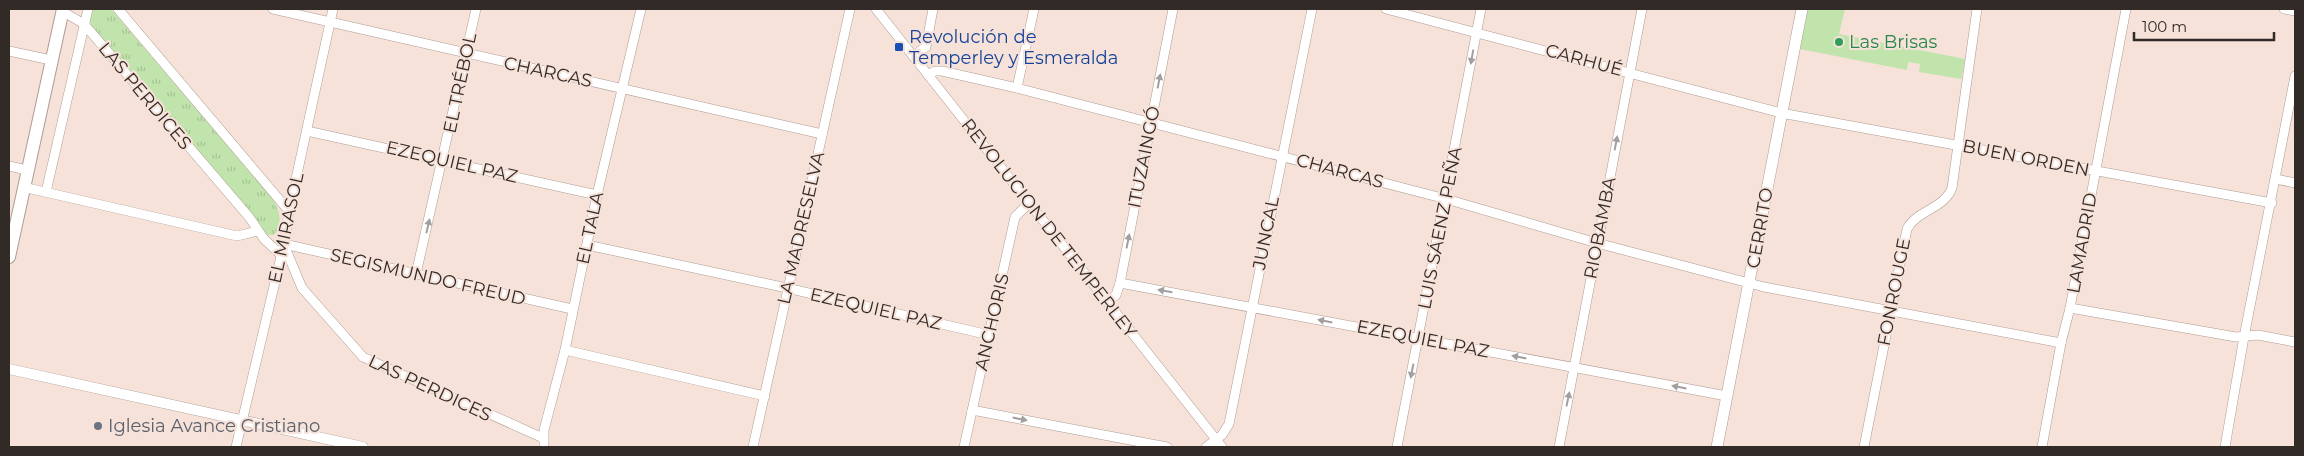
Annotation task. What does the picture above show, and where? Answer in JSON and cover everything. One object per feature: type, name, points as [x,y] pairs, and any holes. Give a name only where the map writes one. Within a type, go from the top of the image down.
[{"type":"main road","name":"CERRITO","points":[[1717,447],[1802,9]]},
{"type":"main road","points":[[9,257],[62,10]]},
{"type":"street","points":[[46,192],[88,9]]},
{"type":"street","name":"LAS PERDICES","points":[[118,9],[288,211]]},
{"type":"street","name":"CHARCAS","points":[[273,9],[822,134]]},
{"type":"street","name":"EL MIRASOL","points":[[236,447],[284,244],[288,211],[333,9]]},
{"type":"street","name":"EL TRÉBOL","points":[[416,274],[476,9]]},
{"type":"street","name":"EL TALA","points":[[544,442],[597,195],[641,9]]},
{"type":"street","name":"LA MADRESELVA","points":[[753,447],[850,9]]},
{"type":"street","name":"REVOLUCION DE TEMPERLEY","points":[[876,9],[1219,443]]},
{"type":"street","points":[[913,56],[926,47],[934,9]]},
{"type":"street","points":[[1017,88],[1034,9]]},
{"type":"street","name":"ITUZAINGÓ","points":[[1108,302],[1116,295],[1120,283],[1173,9]]},
{"type":"street","name":"JUNCAL","points":[[1206,447],[1219,443],[1229,424],[1251,306],[1312,9]]},
{"type":"street","name":"CARHUÉ","points":[[1386,9],[1781,113]]},
{"type":"street","name":"LUIS SÁENZ PEÑA","points":[[1397,447],[1481,9]]},
{"type":"street","name":"RIOBAMBA","points":[[1559,447],[1642,9]]},
{"type":"street","name":"FONROUGE","points":[[1864,447],[1906,228],[1910,222],[1949,196],[1978,9]]},
{"type":"street","name":"LAMADRID","points":[[2042,447],[2126,9]]},
{"type":"street","points":[[2284,9],[2295,11]]},
{"type":"street","name":"LAS PERDICES","points":[[62,10],[84,24],[258,231],[281,255]]},
{"type":"street","points":[[9,51],[52,60]]},
{"type":"street","name":"CHARCAS","points":[[928,75],[935,71],[942,71],[1017,88],[1446,199],[1597,243],[1750,283],[2061,343]]},
{"type":"street","points":[[2225,447],[2244,337],[2272,203],[2295,76]]},
{"type":"street","name":"BUEN ORDEN","points":[[1781,113],[2272,203]]},
{"type":"street","name":"EZEQUIEL PAZ","points":[[307,131],[597,195]]},
{"type":"street","points":[[9,166],[27,170]]},
{"type":"street","points":[[2276,179],[2295,183]]},
{"type":"street","points":[[23,187],[237,236],[244,236],[258,231]]},
{"type":"street","name":"ANCHORIS","points":[[964,447],[1015,217],[1029,203]]},
{"type":"street","name":"LAS PERDICES","points":[[284,244],[302,288],[363,357],[544,442]]},
{"type":"street","name":"SEGISMUNDO FREUD","points":[[284,244],[572,309]]},
{"type":"street","name":"EZEQUIEL PAZ","points":[[587,245],[787,288],[989,335]]},
{"type":"street","name":"EZEQUIEL PAZ","points":[[1120,283],[1727,396]]},
{"type":"street","points":[[2070,308],[2244,337],[2258,335],[2295,342]]},
{"type":"street","points":[[565,350],[765,396]]},
{"type":"street","points":[[9,369],[363,447]]},
{"type":"street","points":[[972,410],[1163,447]]},
{"type":"green space","points":[[93,9],[111,9],[269,194],[280,219],[274,235],[267,235],[263,232],[92,29],[90,21]]},
{"type":"green space","name":"Las Brisas","points":[[1808,9],[1845,9],[1839,34],[1965,59],[1961,79],[1919,72],[1920,64],[1908,62],[1907,70],[1800,49]]},
{"type":"place","name":"Las Brisas","points":[[1839,42]]},
{"type":"place","name":"Revolución de Temperley y Esmeralda","points":[[899,47]]},
{"type":"place","name":"Iglesia Avance Cristiano","points":[[98,426]]}]
